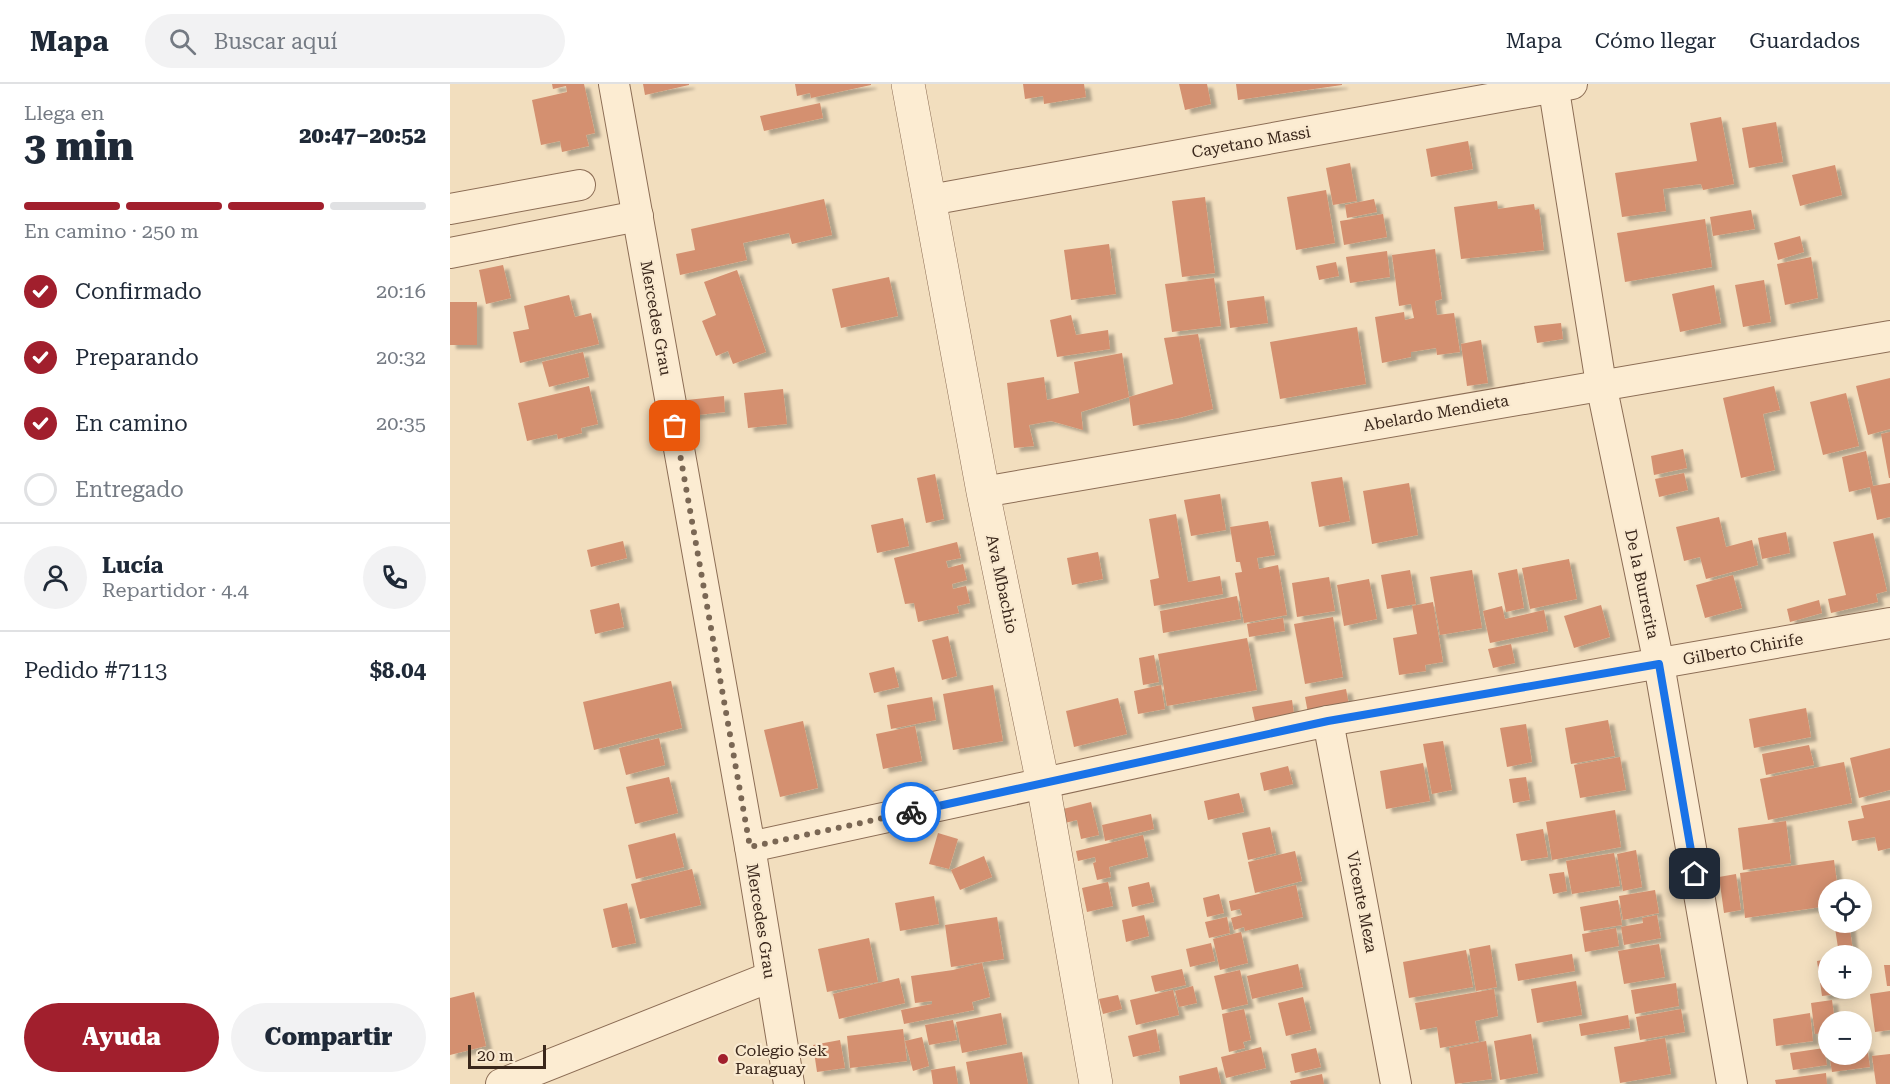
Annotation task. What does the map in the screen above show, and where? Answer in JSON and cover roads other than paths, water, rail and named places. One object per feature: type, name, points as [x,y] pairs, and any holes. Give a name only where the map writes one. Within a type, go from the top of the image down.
[{"type":"street","name":"Mercedes Grau","points":[[614,84],[750,847],[789,1084]]},
{"type":"street","name":"Ava Mbachio","points":[[909,84],[983,492],[1043,784],[1096,1084]]},
{"type":"street","name":"Cayetano Massi","points":[[930,200],[1559,85]]},
{"type":"street","name":"De la Burrerita","points":[[1559,85],[1601,384],[1659,664],[1732,1084]]},
{"type":"street","points":[[450,209],[580,185]]},
{"type":"street","points":[[450,253],[638,216]]},
{"type":"street","name":"Abelardo Mendieta","points":[[983,492],[1890,336]]},
{"type":"street","name":"Gilberto Chirife","points":[[750,847],[1328,721],[1890,623]]},
{"type":"street","name":"Vicente Meza","points":[[1328,721],[1396,1084]]},
{"type":"street","points":[[501,1084],[770,977]]},
{"type":"place","name":"Colegio Sek Paraguay","points":[[723,1059]]}]
